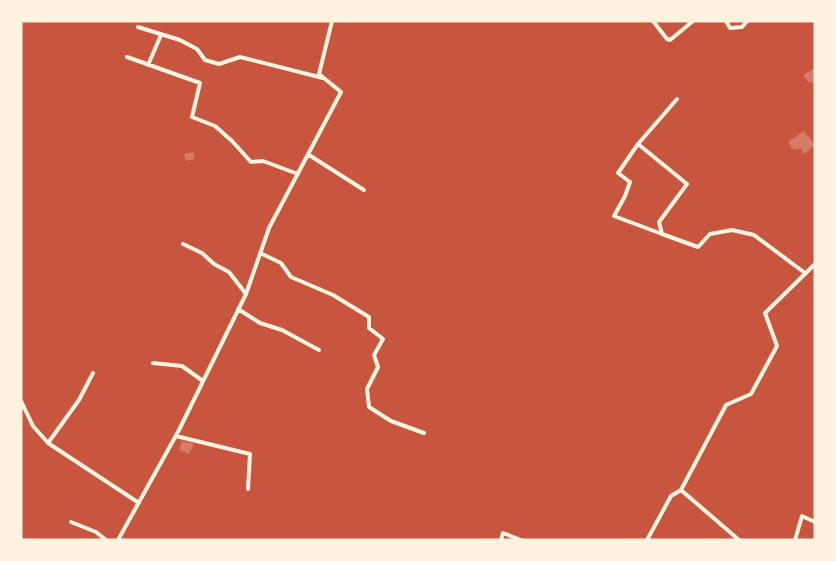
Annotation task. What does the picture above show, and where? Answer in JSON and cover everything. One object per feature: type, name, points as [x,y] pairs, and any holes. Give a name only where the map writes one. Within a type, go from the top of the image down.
[{"type":"street","points":[[118,540],[176,436],[246,294],[269,228],[340,92],[319,74],[332,21]]},
{"type":"street","points":[[653,21],[666,39],[670,40],[693,21]]},
{"type":"street","points":[[726,21],[730,28],[742,27],[747,21]]},
{"type":"street","points":[[138,27],[180,40],[197,49],[204,60],[219,64],[240,57],[325,79]]},
{"type":"street","points":[[148,65],[161,34]]},
{"type":"street","points":[[127,57],[200,84],[192,117],[215,126],[232,141],[250,162],[263,160],[298,174]]},
{"type":"street","points":[[677,99],[638,144],[618,173],[630,182],[614,216],[698,247],[710,234],[732,230],[754,235],[805,273]]},
{"type":"street","points":[[638,144],[687,184],[660,222],[662,234]]},
{"type":"street","points":[[308,155],[364,190]]},
{"type":"street","points":[[183,244],[202,253],[214,264],[229,272],[246,294]]},
{"type":"street","points":[[260,253],[281,263],[291,277],[333,295],[369,317],[369,328],[383,339],[374,355],[378,367],[367,389],[369,408],[391,421],[424,433]]},
{"type":"street","points":[[647,540],[671,496],[681,490],[726,406],[751,394],[777,346],[765,313],[815,264]]},
{"type":"street","points":[[238,309],[260,323],[282,330],[319,350]]},
{"type":"street","points":[[153,363],[182,366],[203,381]]},
{"type":"street","points":[[48,443],[79,400],[93,373]]},
{"type":"street","points":[[21,401],[33,426],[48,443],[139,503]]},
{"type":"street","points":[[176,436],[250,454],[248,489]]},
{"type":"street","points":[[681,490],[739,540]]},
{"type":"street","points":[[795,540],[802,516],[815,522]]},
{"type":"street","points":[[71,522],[96,532],[106,540]]},
{"type":"street","points":[[501,540],[503,533],[521,540]]},
{"type":"building","points":[[815,68],[815,82],[813,84],[810,81],[809,83],[803,75]]},
{"type":"building","points":[[804,131],[815,145],[804,154],[800,148],[797,150],[794,148],[793,150],[788,142]]},
{"type":"building","points":[[193,152],[195,159],[186,161],[184,154]]},
{"type":"building","points":[[182,441],[194,444],[189,454],[179,450]]}]
